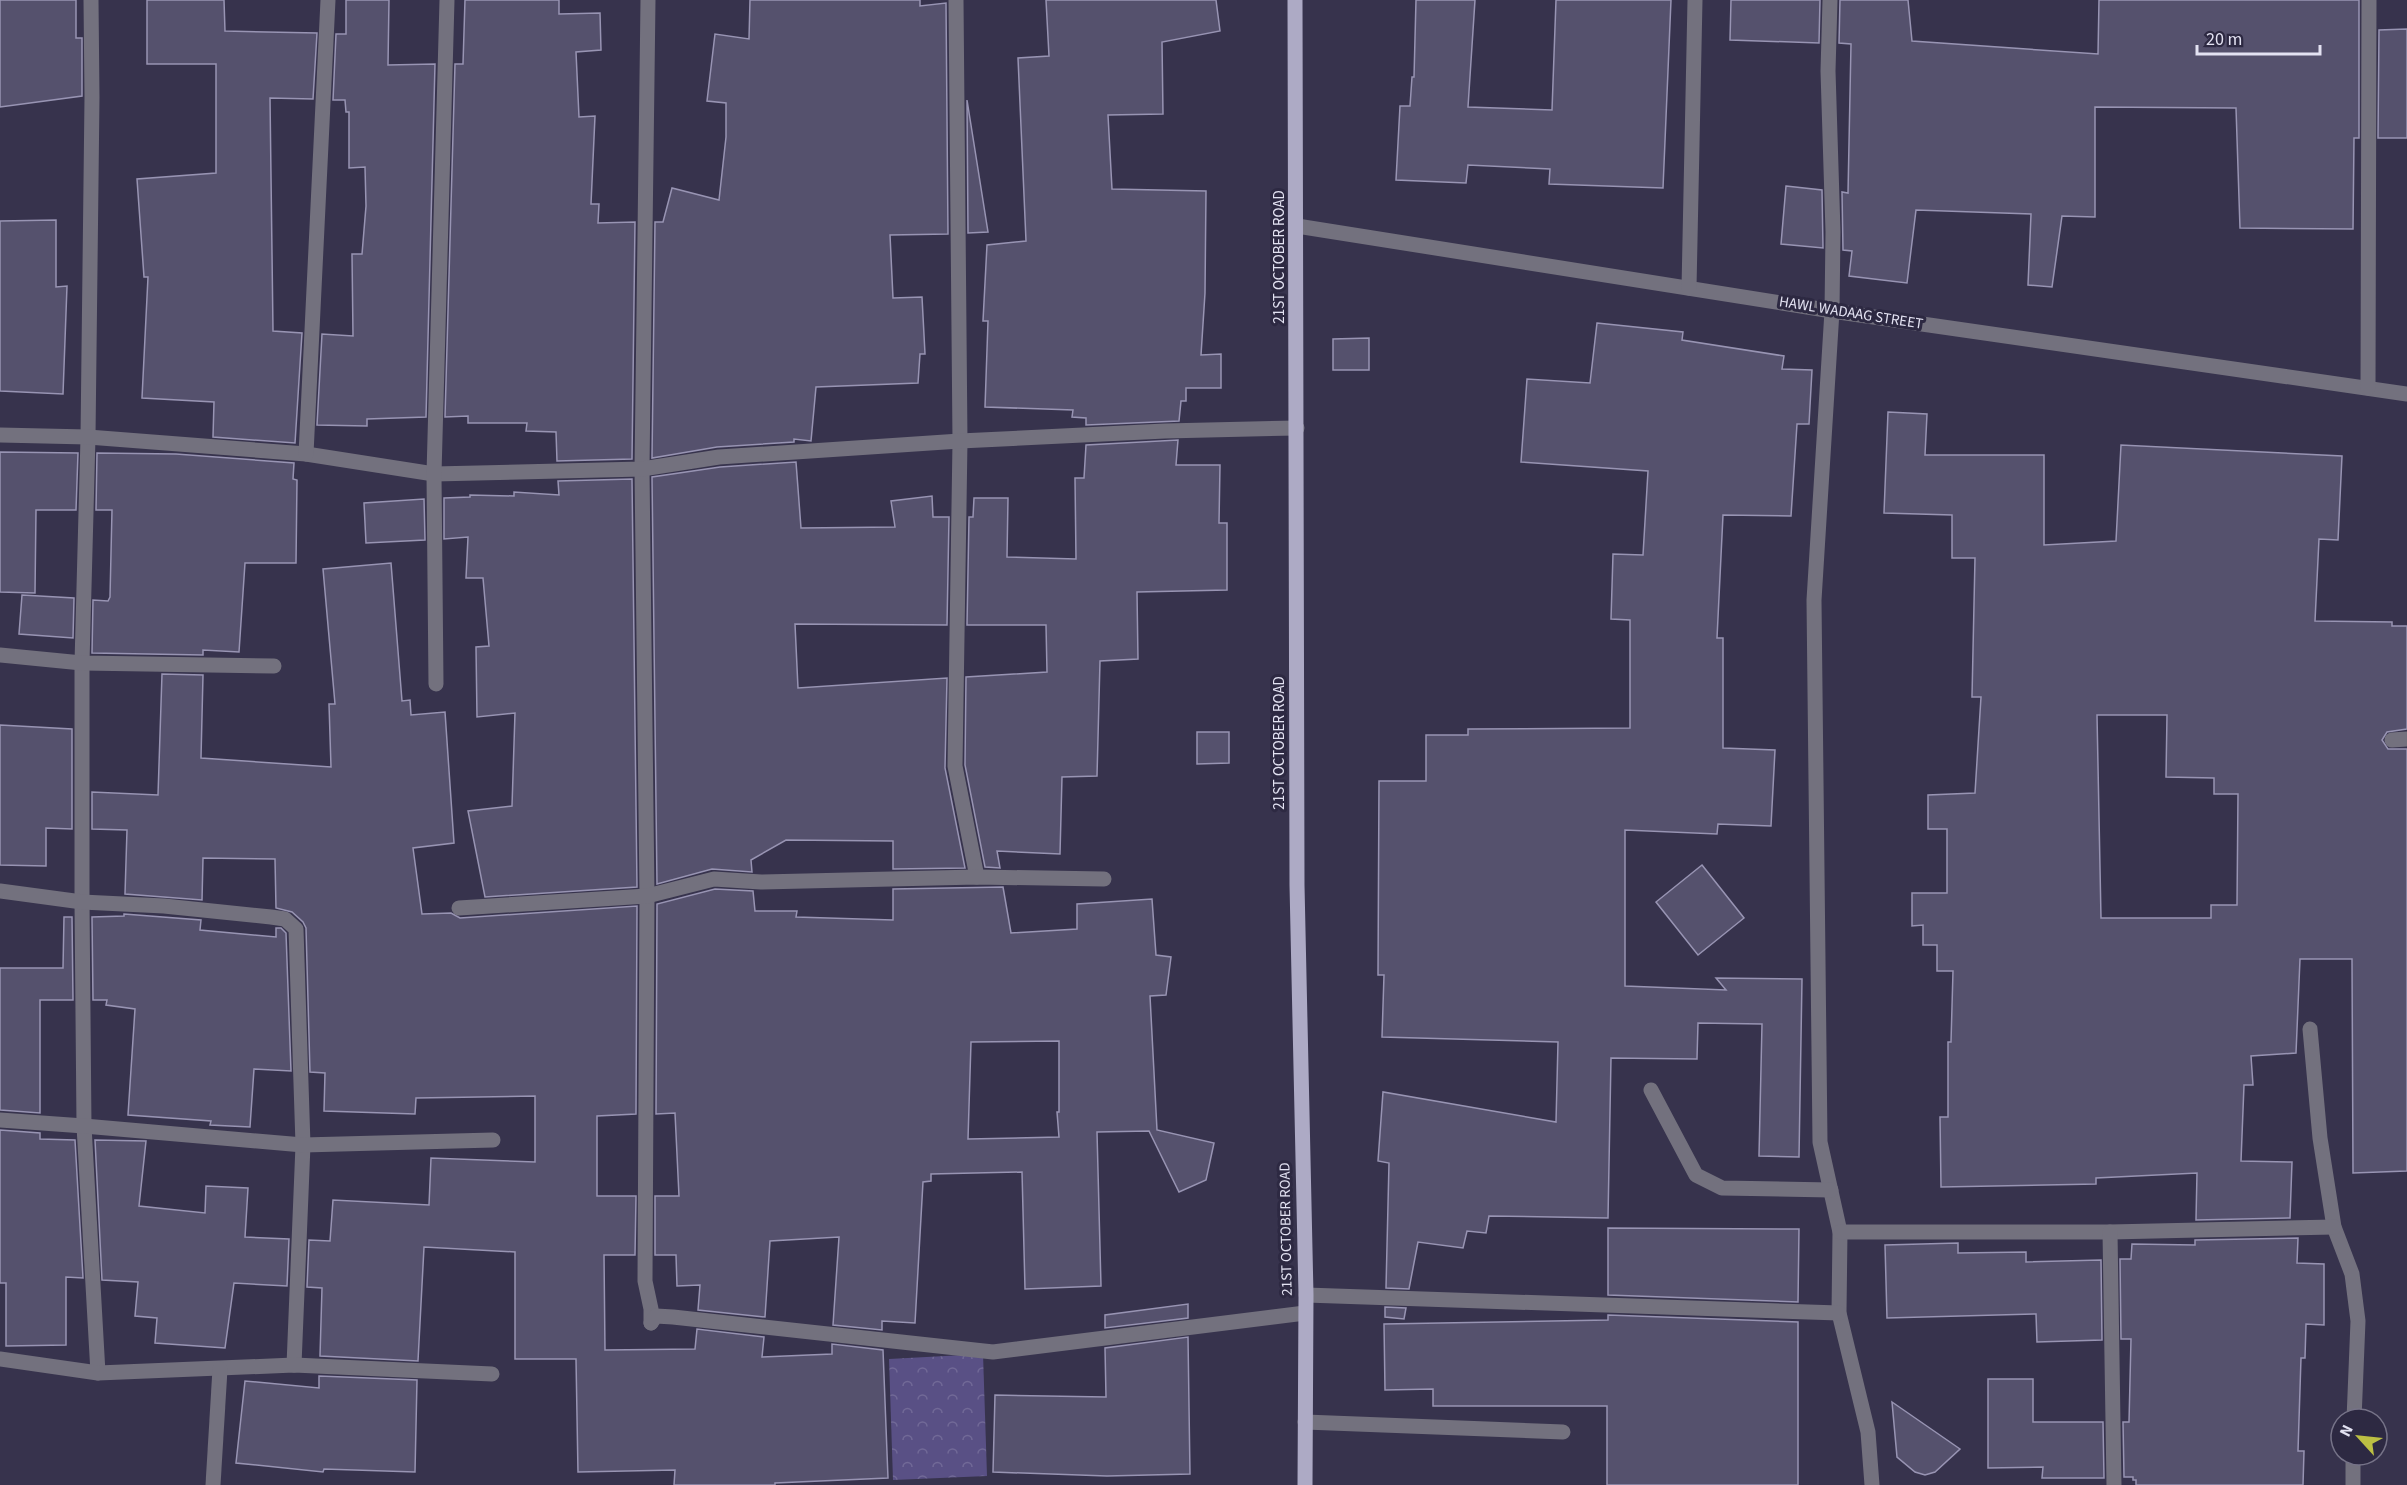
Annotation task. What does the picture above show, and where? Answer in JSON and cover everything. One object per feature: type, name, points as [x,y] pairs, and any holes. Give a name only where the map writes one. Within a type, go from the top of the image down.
[{"type":"main road","name":"21ST OCTOBER ROAD","points":[[1295,0],[1297,885],[1306,1295],[1305,1485]]},
{"type":"street","points":[[91,0],[88,437],[82,663],[82,902],[84,1126],[98,1373]]},
{"type":"street","points":[[306,454],[328,0]]},
{"type":"street","points":[[436,684],[434,474],[447,0]]},
{"type":"street","points":[[648,0],[642,470],[647,896],[645,1281],[651,1309],[651,1323],[656,1316],[673,1317],[993,1352],[1305,1313]]},
{"type":"street","points":[[956,0],[960,441],[955,766],[977,877]]},
{"type":"street","points":[[1689,288],[1695,0]]},
{"type":"street","points":[[1830,0],[1828,71],[1833,232],[1832,311],[1814,600],[1820,1142],[1840,1232],[1839,1313],[1868,1432],[1872,1485]]},
{"type":"street","points":[[2368,388],[2369,0]]},
{"type":"street","name":"HAWL WADAAG STREET","points":[[1297,226],[1832,311],[2407,394]]},
{"type":"street","points":[[0,435],[88,437],[306,454],[434,474],[642,470],[719,457],[960,441],[1165,431],[1297,428]]},
{"type":"street","points":[[0,655],[82,663],[274,666]]},
{"type":"street","points":[[459,908],[647,896],[714,879],[761,882],[977,877],[1104,879]]},
{"type":"street","points":[[0,891],[82,902],[164,906],[271,917],[285,919],[296,929],[303,1145],[294,1365]]},
{"type":"street","points":[[2310,1029],[2320,1138],[2334,1227],[2352,1274],[2358,1321],[2354,1407]]},
{"type":"street","points":[[1652,1090],[1696,1175],[1722,1188],[1831,1190]]},
{"type":"street","points":[[0,1120],[303,1145],[493,1140]]},
{"type":"street","points":[[1840,1232],[2110,1232],[2334,1227]]},
{"type":"street","points":[[2110,1232],[2114,1485]]},
{"type":"street","points":[[1306,1295],[1839,1313]]},
{"type":"street","points":[[0,1359],[98,1373],[220,1370],[294,1365],[492,1374]]},
{"type":"street","points":[[213,1485],[220,1370]]},
{"type":"street","points":[[1305,1422],[1563,1432]]},
{"type":"street","points":[[2353,1485],[2354,1467]]},
{"type":"green space","points":[[983,1354],[987,1476],[893,1480],[889,1359]]},
{"type":"building","points":[[0,0],[76,0],[76,38],[82,38],[82,96],[0,107]]},
{"type":"building","points":[[147,0],[224,0],[225,31],[317,33],[313,99],[270,98],[273,331],[302,333],[295,443],[213,437],[214,402],[142,398],[148,277],[144,277],[137,179],[216,173],[216,64],[147,64]]},
{"type":"building","points":[[346,0],[389,0],[388,65],[435,64],[426,417],[367,419],[367,426],[317,425],[322,334],[353,336],[352,254],[362,254],[366,206],[365,167],[349,168],[349,112],[346,112],[345,100],[333,100],[336,34],[346,34]]},
{"type":"building","points":[[465,0],[559,0],[559,14],[600,13],[601,50],[576,52],[579,117],[595,116],[591,204],[599,204],[598,223],[635,222],[632,459],[557,461],[556,432],[526,431],[527,423],[468,423],[468,416],[445,417],[455,64],[463,64]]},
{"type":"building","points":[[750,0],[920,0],[920,6],[946,3],[948,234],[890,235],[893,298],[922,297],[925,354],[920,354],[918,383],[816,387],[811,441],[794,439],[794,442],[717,447],[652,458],[655,222],[663,222],[672,188],[719,200],[726,137],[726,103],[707,101],[715,34],[749,39]]},
{"type":"building","points":[[1046,0],[1216,0],[1220,31],[1162,42],[1163,114],[1108,115],[1112,189],[1206,191],[1205,293],[1201,355],[1221,354],[1221,388],[1186,388],[1186,401],[1181,401],[1179,421],[1086,425],[1086,418],[1072,417],[1073,410],[985,407],[988,321],[983,321],[987,245],[1026,241],[1018,58],[1049,56]]},
{"type":"building","points":[[1416,0],[1475,0],[1468,107],[1552,110],[1556,0],[1671,0],[1663,188],[1549,184],[1550,169],[1468,165],[1466,183],[1396,180],[1400,106],[1410,106],[1412,77],[1414,77]]},
{"type":"building","points":[[1731,0],[1820,0],[1819,43],[1730,40]]},
{"type":"building","points":[[1840,0],[1908,0],[1912,41],[2098,54],[2099,0],[2359,0],[2359,138],[2354,138],[2353,229],[2240,228],[2236,108],[2095,107],[2095,217],[2062,216],[2052,287],[2028,285],[2031,214],[1916,210],[1907,283],[1849,276],[1852,251],[1843,250],[1842,192],[1848,193],[1851,44],[1839,43]]},
{"type":"building","points":[[2407,29],[2407,138],[2378,138],[2379,30]]},
{"type":"building","points":[[967,100],[988,232],[968,233]]},
{"type":"building","points":[[1786,186],[1822,190],[1823,248],[1781,244]]},
{"type":"building","points":[[56,220],[56,287],[67,286],[63,394],[0,391],[0,221]]},
{"type":"building","points":[[1597,323],[1683,332],[1682,340],[1784,356],[1782,369],[1812,370],[1809,424],[1797,424],[1791,516],[1723,515],[1717,638],[1723,638],[1723,748],[1775,750],[1771,826],[1718,824],[1717,834],[1625,830],[1625,986],[1726,990],[1716,978],[1802,979],[1799,1157],[1759,1156],[1762,1024],[1698,1023],[1697,1059],[1611,1058],[1608,1218],[1489,1216],[1486,1233],[1467,1231],[1463,1248],[1418,1242],[1409,1289],[1386,1288],[1389,1163],[1378,1161],[1383,1092],[1556,1122],[1558,1042],[1382,1037],[1384,975],[1378,975],[1379,781],[1426,781],[1426,735],[1468,735],[1468,729],[1630,728],[1630,620],[1611,619],[1613,554],[1643,555],[1648,471],[1521,462],[1527,379],[1590,383]]},
{"type":"building","points":[[1369,338],[1369,370],[1333,370],[1333,339]]},
{"type":"building","points":[[1888,412],[1927,414],[1925,455],[2044,455],[2044,545],[2116,541],[2121,445],[2342,456],[2338,540],[2319,539],[2315,621],[2392,622],[2392,626],[2407,626],[2407,729],[2387,732],[2382,740],[2388,749],[2407,749],[2407,1171],[2353,1173],[2352,959],[2300,959],[2296,1053],[2251,1056],[2253,1085],[2244,1085],[2241,1161],[2292,1162],[2290,1218],[2196,1220],[2197,1173],[2096,1178],[2096,1184],[1941,1187],[1940,1117],[1948,1117],[1948,1042],[1951,1042],[1953,971],[1937,971],[1937,945],[1923,945],[1923,925],[1912,926],[1912,893],[1947,893],[1947,829],[1928,829],[1928,795],[1975,793],[1981,697],[1972,697],[1975,558],[1952,558],[1952,515],[1884,513]],"holes":[[[2097,715],[2167,715],[2166,777],[2214,778],[2214,794],[2238,794],[2237,905],[2211,905],[2211,918],[2101,918]]]},
{"type":"building","points":[[1178,440],[1176,465],[1220,465],[1219,523],[1227,523],[1227,590],[1137,592],[1138,659],[1100,661],[1097,776],[1062,777],[1060,854],[997,851],[1000,868],[985,867],[965,765],[966,677],[1047,672],[1046,625],[967,625],[969,517],[973,517],[974,498],[1008,498],[1007,557],[1076,559],[1075,478],[1084,478],[1086,445]]},
{"type":"building","points":[[0,452],[78,453],[76,510],[36,510],[35,593],[0,592]]},
{"type":"building","points":[[97,453],[176,454],[294,463],[293,479],[297,480],[296,563],[245,563],[239,652],[203,650],[203,655],[92,653],[93,600],[108,601],[110,597],[112,510],[96,510]]},
{"type":"building","points":[[796,462],[801,528],[895,527],[891,501],[932,496],[933,517],[949,517],[947,625],[795,624],[798,688],[947,678],[945,768],[965,868],[893,869],[893,841],[786,840],[751,860],[752,872],[712,869],[657,884],[652,477],[720,467]]},
{"type":"building","points":[[632,479],[637,887],[485,897],[468,811],[512,806],[515,713],[477,717],[476,647],[489,646],[483,578],[466,578],[468,537],[444,539],[444,498],[470,497],[470,495],[514,496],[514,492],[559,495],[558,481]]},
{"type":"building","points":[[424,499],[425,540],[366,543],[364,503]]},
{"type":"building","points":[[391,563],[402,701],[410,700],[411,715],[445,712],[454,843],[413,848],[422,914],[451,913],[460,918],[637,906],[636,1114],[597,1116],[597,1196],[636,1196],[635,1255],[604,1255],[605,1350],[695,1349],[697,1329],[764,1337],[762,1357],[832,1354],[832,1344],[883,1350],[888,1478],[775,1483],[775,1485],[674,1485],[675,1470],[578,1472],[576,1359],[515,1359],[515,1252],[424,1247],[418,1361],[320,1356],[322,1288],[307,1287],[309,1240],[330,1241],[333,1200],[429,1205],[431,1158],[535,1162],[535,1096],[416,1098],[415,1114],[324,1111],[325,1073],[310,1072],[306,928],[292,912],[276,908],[275,859],[203,858],[202,900],[125,894],[127,830],[92,829],[92,792],[158,795],[162,674],[203,675],[201,758],[331,767],[329,704],[335,704],[323,569]]},
{"type":"building","points":[[22,595],[74,598],[73,638],[19,634]]},
{"type":"building","points":[[0,725],[72,729],[72,829],[46,828],[46,866],[0,865]]},
{"type":"building","points":[[1197,732],[1229,732],[1229,763],[1197,764]]},
{"type":"building","points":[[1702,865],[1744,918],[1698,955],[1656,902]]},
{"type":"building","points":[[1003,887],[1011,933],[1077,929],[1077,904],[1152,899],[1156,955],[1171,957],[1166,995],[1150,996],[1157,1130],[1214,1143],[1206,1180],[1179,1192],[1149,1131],[1097,1132],[1101,1286],[1025,1289],[1022,1172],[931,1174],[931,1181],[923,1182],[915,1323],[882,1321],[882,1330],[833,1325],[839,1237],[770,1241],[765,1317],[698,1310],[700,1285],[677,1286],[676,1255],[655,1255],[655,1196],[679,1196],[675,1113],[656,1114],[657,904],[715,889],[753,891],[755,911],[797,911],[796,917],[893,920],[893,889]],"holes":[[[1059,1041],[1059,1112],[1057,1112],[1059,1137],[968,1139],[971,1042]]]},
{"type":"building","points":[[124,914],[201,920],[200,930],[276,937],[276,928],[281,928],[286,933],[291,1071],[254,1069],[250,1127],[210,1125],[211,1121],[128,1115],[135,1009],[106,1005],[107,1000],[93,1000],[92,917],[124,916]]},
{"type":"building","points":[[64,917],[72,917],[73,1000],[40,1000],[40,1113],[0,1110],[0,968],[63,968]]},
{"type":"building","points":[[0,1130],[40,1133],[40,1139],[75,1140],[83,1278],[66,1277],[66,1345],[6,1346],[6,1283],[0,1283]]},
{"type":"building","points":[[95,1140],[146,1141],[139,1206],[205,1213],[206,1186],[248,1188],[245,1237],[289,1239],[287,1286],[234,1283],[225,1348],[155,1343],[157,1318],[135,1316],[138,1282],[102,1280]]},
{"type":"building","points":[[1608,1228],[1799,1229],[1798,1302],[1608,1295]]},
{"type":"building","points":[[2298,1238],[2297,1263],[2324,1264],[2324,1325],[2306,1324],[2305,1358],[2301,1358],[2298,1451],[2304,1451],[2303,1485],[2136,1485],[2133,1477],[2124,1477],[2123,1422],[2129,1422],[2131,1339],[2121,1339],[2120,1259],[2131,1259],[2132,1244],[2195,1245],[2195,1240]]},
{"type":"building","points":[[1958,1243],[1958,1253],[2026,1252],[2026,1262],[2101,1260],[2102,1340],[2037,1342],[2036,1314],[1887,1318],[1885,1245]]},
{"type":"building","points":[[1188,1304],[1188,1318],[1105,1328],[1105,1315]]},
{"type":"building","points":[[1385,1307],[1406,1308],[1404,1319],[1385,1317]]},
{"type":"building","points":[[1608,1315],[1798,1322],[1798,1485],[1607,1485],[1607,1406],[1433,1406],[1433,1389],[1385,1390],[1384,1324],[1608,1320]]},
{"type":"building","points":[[1188,1337],[1190,1474],[1107,1476],[993,1472],[995,1395],[1106,1397],[1105,1348]]},
{"type":"building","points":[[319,1376],[417,1380],[415,1472],[324,1469],[323,1472],[236,1463],[245,1381],[319,1388]]},
{"type":"building","points":[[1988,1379],[2033,1379],[2033,1422],[2103,1422],[2104,1478],[2042,1478],[2043,1467],[1988,1468]]},
{"type":"building","points":[[1892,1402],[1960,1449],[1935,1472],[1925,1475],[1915,1472],[1897,1457]]}]
